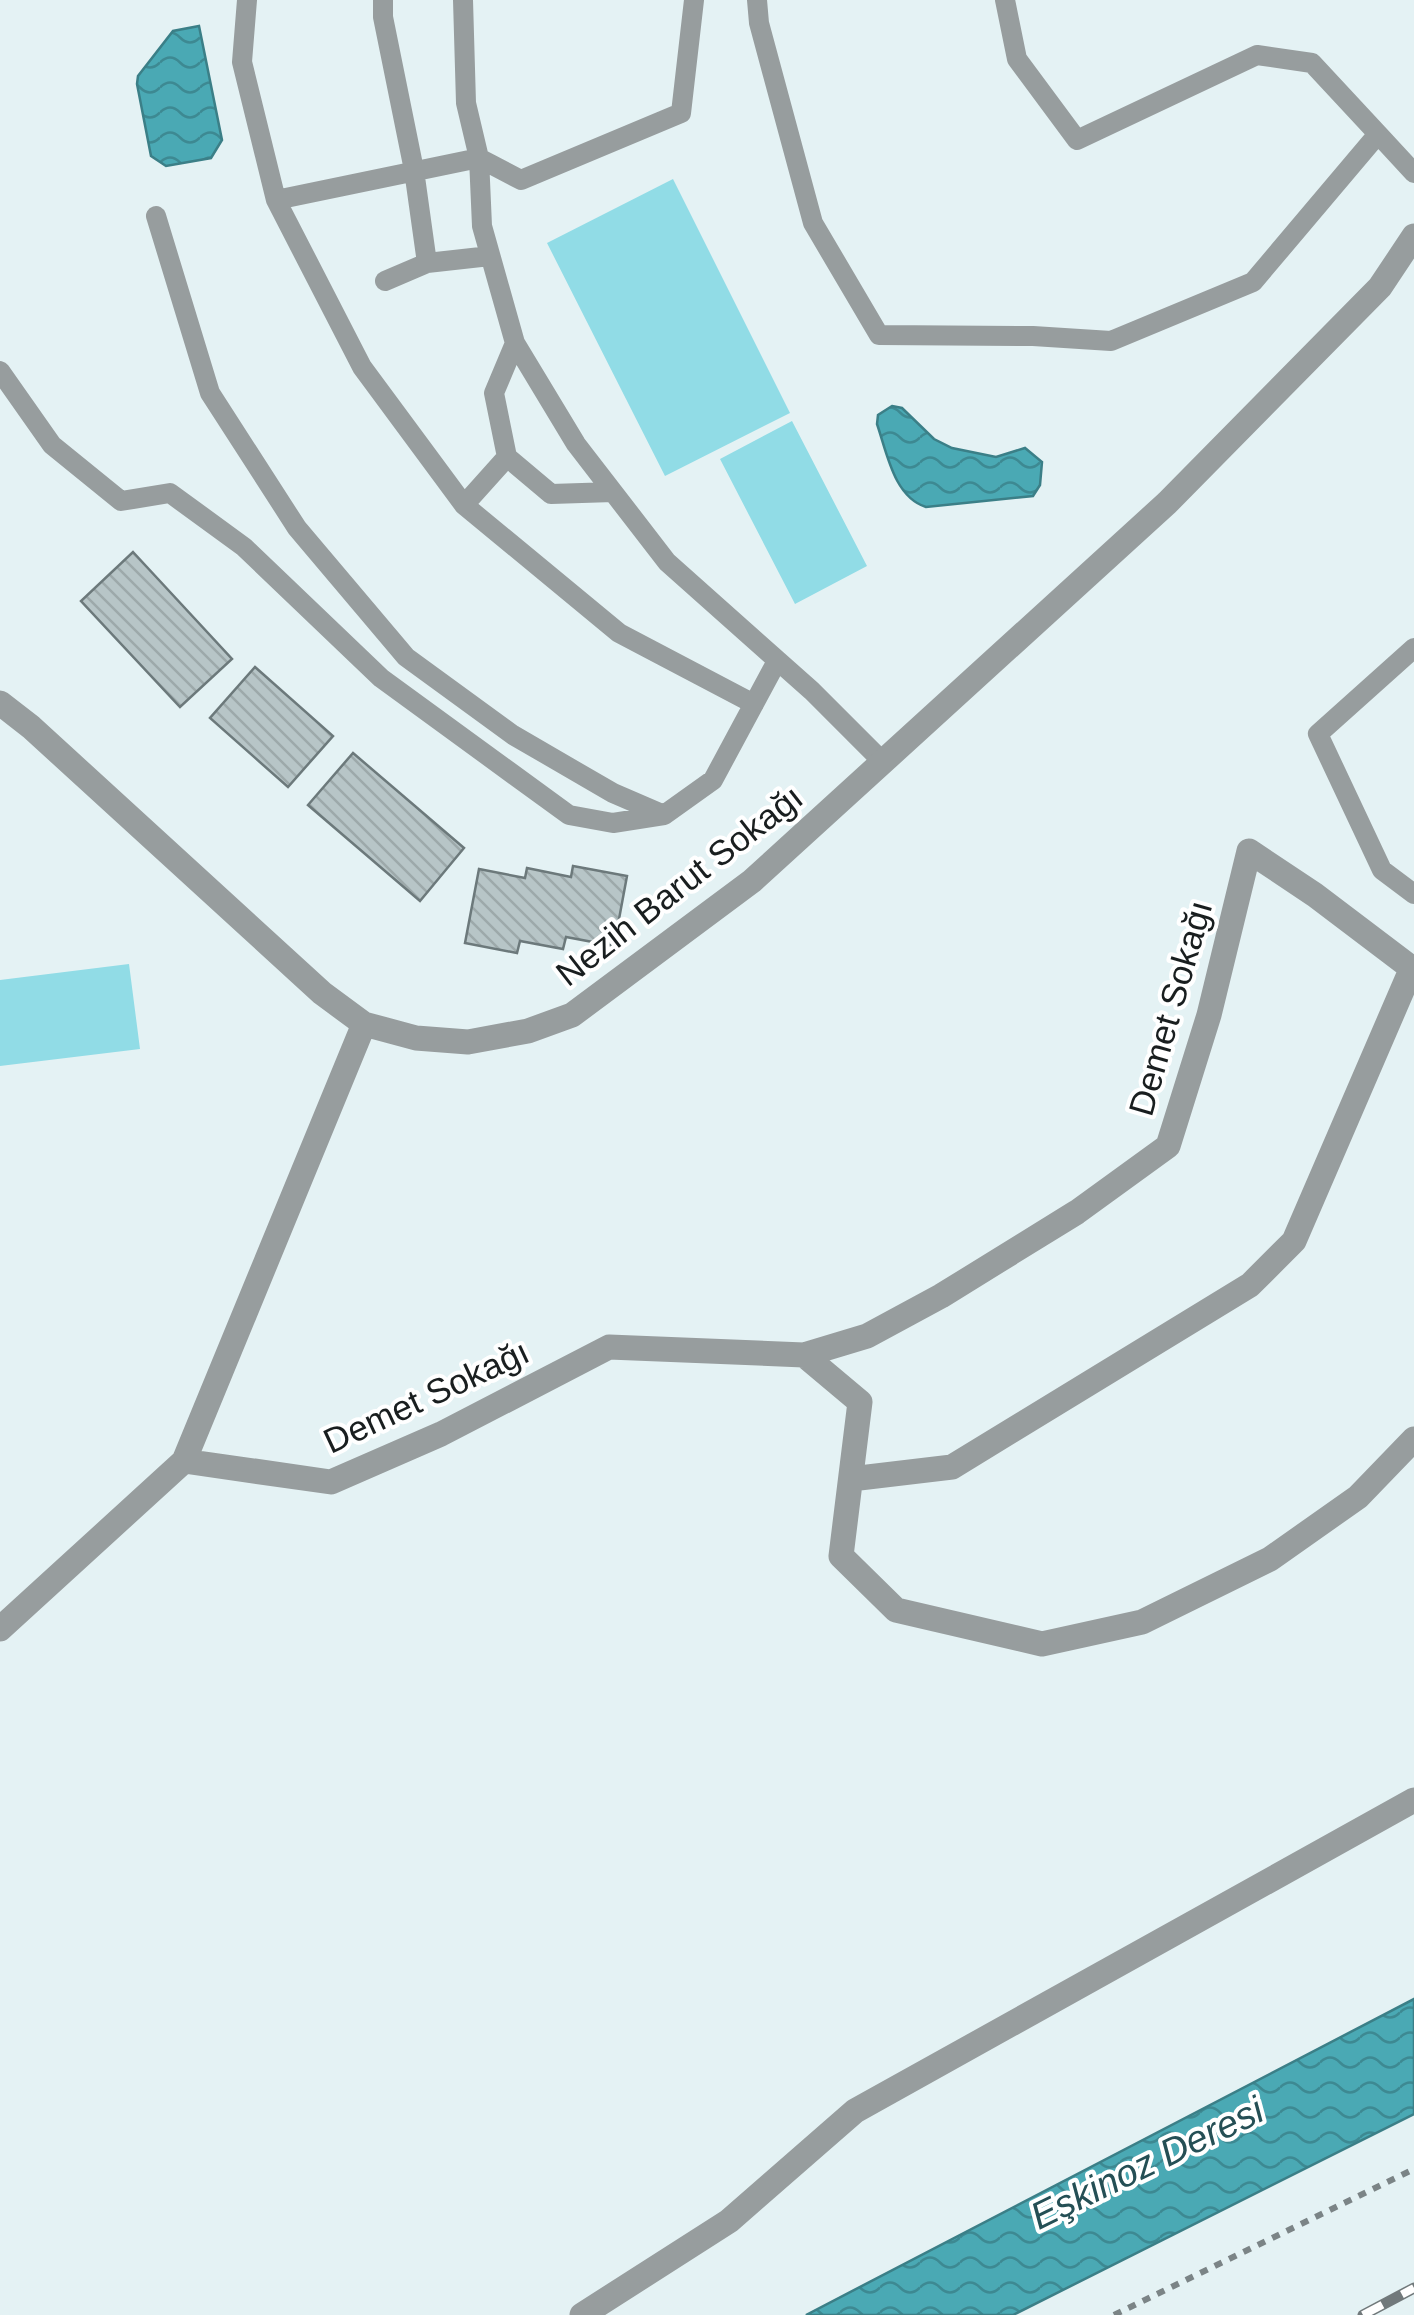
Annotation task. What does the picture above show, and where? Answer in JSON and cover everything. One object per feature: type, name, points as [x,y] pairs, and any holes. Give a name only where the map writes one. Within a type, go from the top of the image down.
[{"type":"street","name":"Nezih Barut Sokağı","points":[[0,703],[322,992],[364,1024],[416,1038],[468,1042],[528,1031],[572,1016],[752,882],[1167,503],[1380,288],[1414,236]]},
{"type":"street","name":"Demet Sokağı","points":[[184,1461],[330,1482],[441,1434],[608,1346],[804,1355],[868,1336],[941,1296],[1077,1212],[1168,1146],[1209,1016],[1248,851],[1315,895],[1414,970]]},
{"type":"street","points":[[851,1479],[952,1467],[1250,1285],[1294,1241],[1414,970]]},
{"type":"street","points":[[0,1630],[184,1461],[364,1024]]},
{"type":"street","points":[[804,1355],[860,1402],[842,1556],[896,1610],[1042,1644],[1142,1622],[1270,1559],[1358,1496],[1414,1439]]},
{"type":"street","points":[[582,2315],[729,2220],[855,2111],[1414,1800]]},
{"type":"lane","points":[[247,0],[242,62],[276,200],[362,367],[464,505],[620,633],[754,704]]},
{"type":"lane","points":[[383,0],[427,264]]},
{"type":"lane","points":[[463,0],[466,103],[479,158],[482,226],[515,343],[576,444],[667,562],[812,690],[883,762]]},
{"type":"lane","points":[[276,200],[479,158],[521,180],[682,113],[694,0]]},
{"type":"lane","points":[[757,0],[758,23],[813,223],[879,335],[1112,341],[1253,282],[1378,134]]},
{"type":"lane","points":[[1005,0],[1017,59],[1076,140],[1257,54],[1312,63],[1414,173]]},
{"type":"lane","points":[[156,216],[210,393],[298,528],[406,657],[513,736],[613,793],[664,815]]},
{"type":"lane","points":[[385,281],[427,264],[490,256]]},
{"type":"lane","points":[[515,343],[494,393],[507,457],[551,494],[613,492]]},
{"type":"lane","points":[[0,371],[52,445],[122,501],[170,493],[244,547],[381,678],[569,816],[614,823],[664,815],[713,780],[777,662]]},
{"type":"lane","points":[[464,505],[507,457]]},
{"type":"lane","points":[[1414,648],[1318,734],[1382,870],[1414,894]]},
{"type":"path","points":[[1114,2315],[1414,2169]]},
{"type":"shaded area","points":[[673,179],[790,413],[665,476],[547,243]]},
{"type":"shaded area","points":[[792,421],[867,566],[795,604],[720,459]]},
{"type":"shaded area","points":[[129,964],[140,1049],[0,1066],[0,980]]},
{"type":"water","points":[[199,26],[222,140],[211,158],[166,166],[151,156],[138,76],[173,31]]},
{"type":"water","points":[[892,406],[902,408],[934,439],[952,448],[996,457],[1025,448],[1042,462],[1040,485],[1033,496],[926,507],[915,502],[893,473],[877,424],[878,415]]},
{"type":"water","name":"Eşkinoz Deresi","points":[[1414,1999],[1414,2114],[1013,2315],[806,2315]]},
{"type":"building","points":[[133,552],[232,659],[180,707],[81,601]]},
{"type":"building","points":[[255,667],[333,736],[288,787],[210,718]]},
{"type":"building","points":[[353,753],[464,848],[420,901],[308,805]]},
{"type":"building","points":[[573,866],[627,876],[614,946],[566,937],[563,949],[520,941],[517,953],[465,943],[479,869],[525,878],[527,868],[571,877]]},
{"type":"railway","points":[[1363,2315],[1414,2288]]}]
